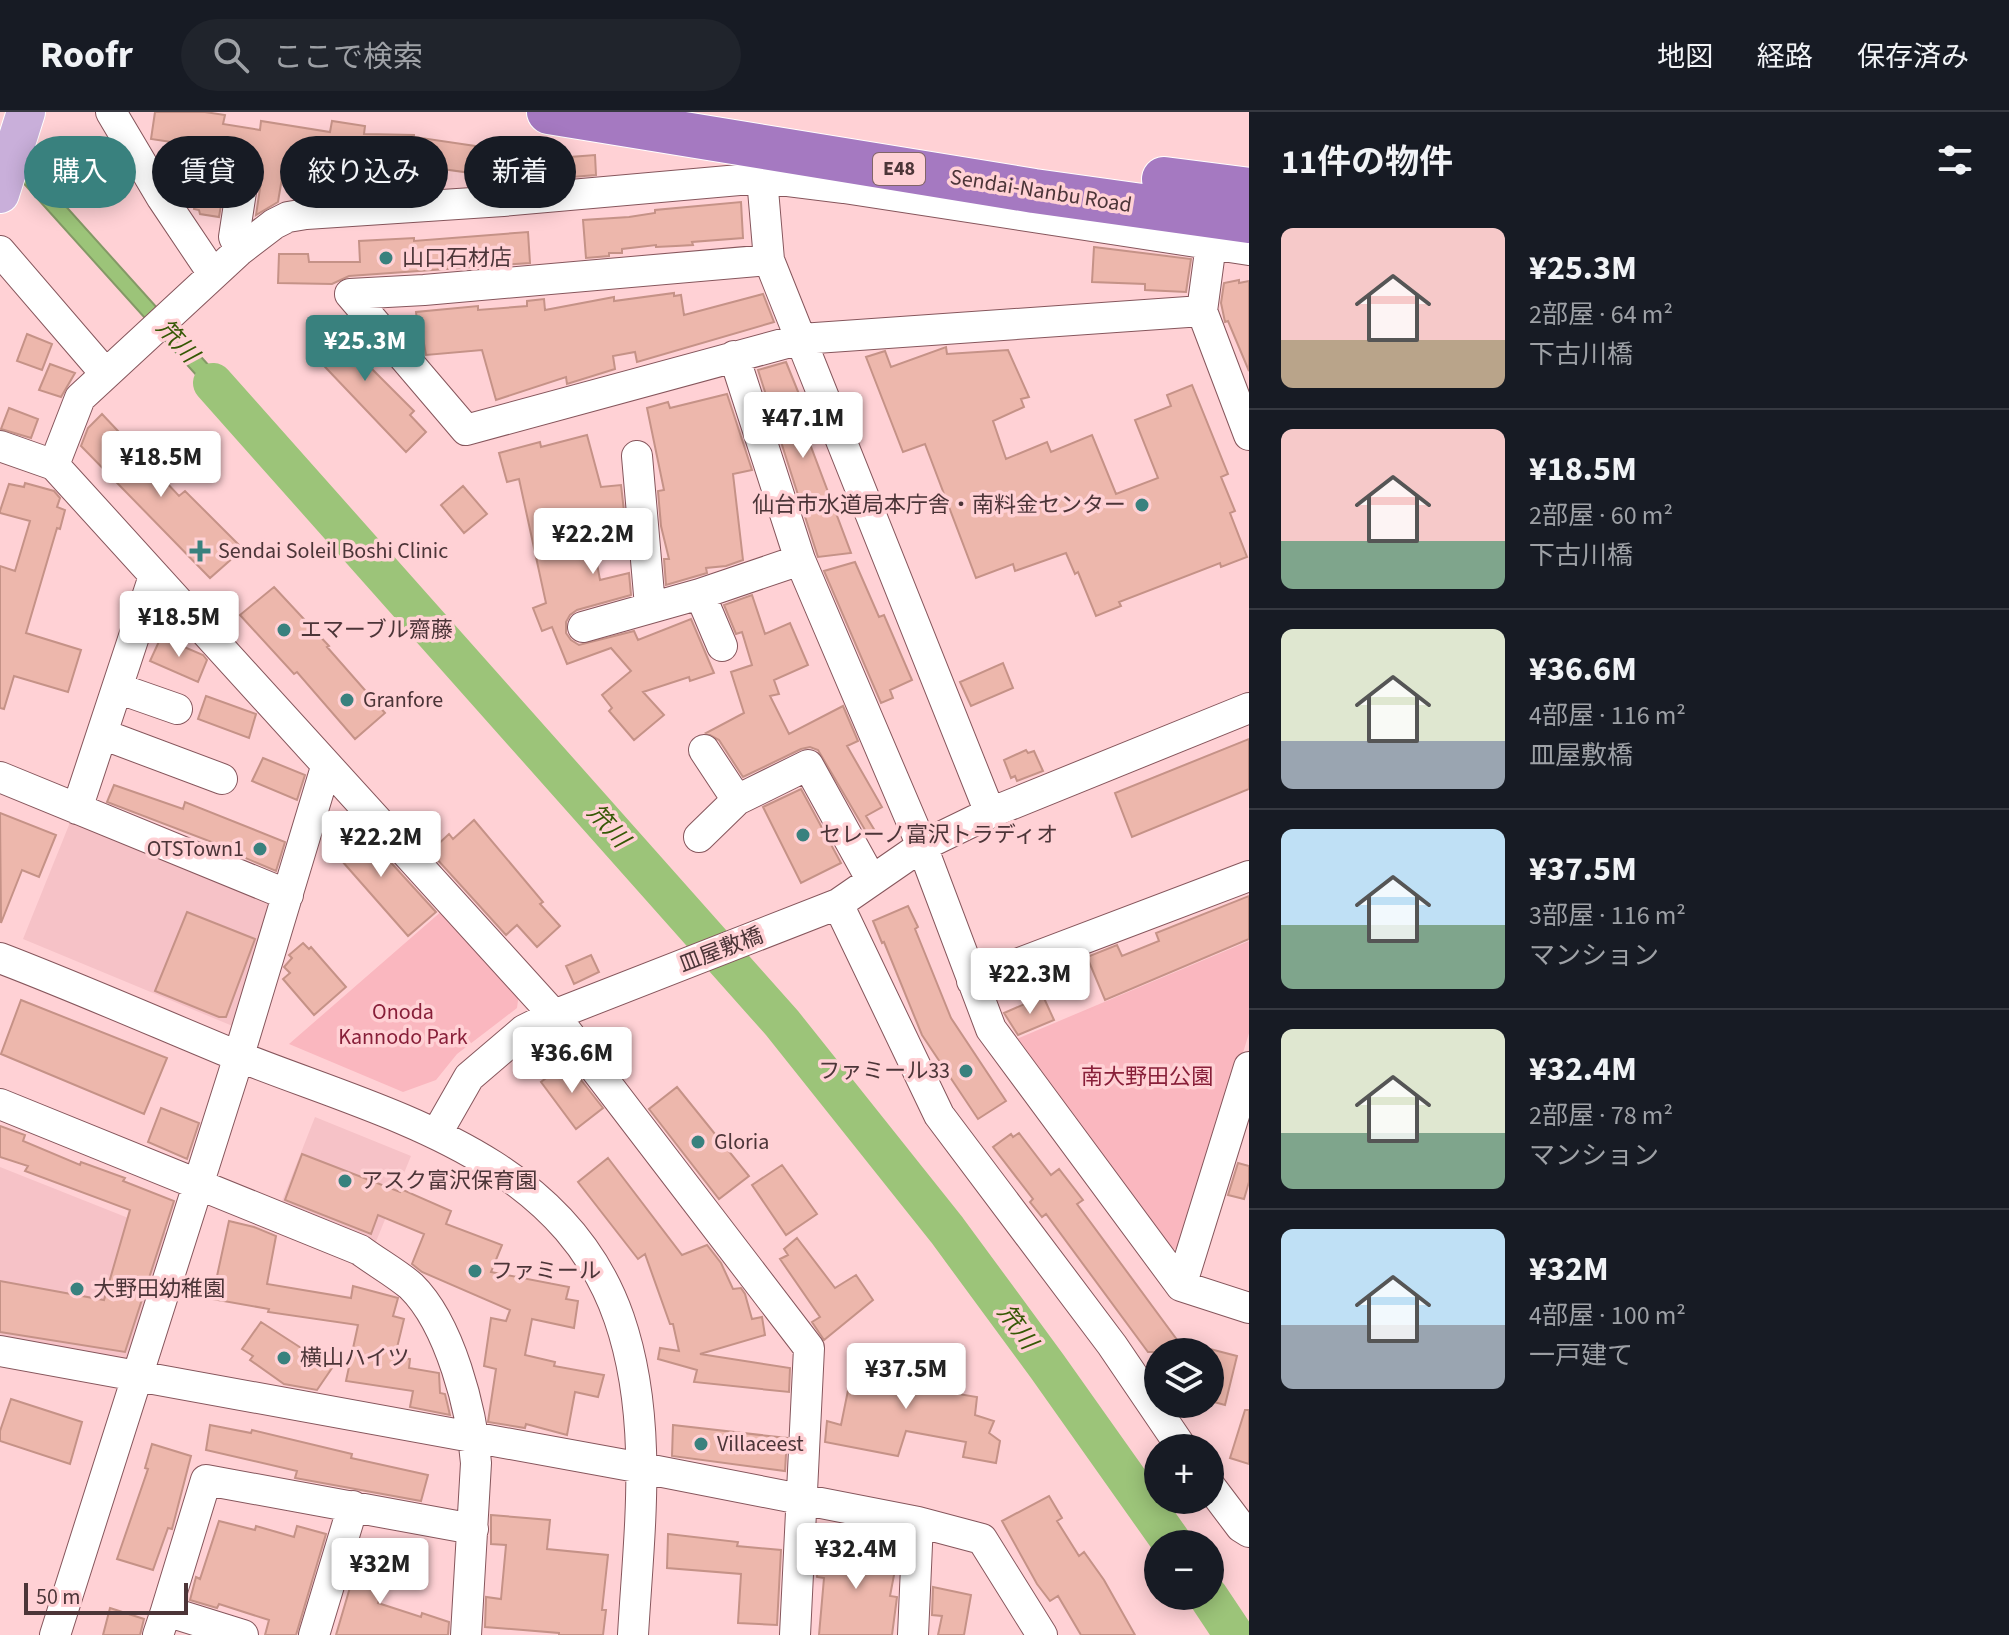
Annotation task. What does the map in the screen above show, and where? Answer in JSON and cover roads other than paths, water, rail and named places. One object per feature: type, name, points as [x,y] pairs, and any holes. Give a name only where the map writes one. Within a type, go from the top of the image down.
[{"type":"highway","name":"Sendai-Nanbu Road","points":[[549,112],[1034,191],[1249,221]]},
{"type":"highway","name":"Sendai-Nanbu Road","points":[[650,112],[1249,190]]},
{"type":"main road","points":[[0,194],[26,112]]},
{"type":"street","points":[[111,112],[208,279]]},
{"type":"street","points":[[762,178],[769,260],[990,813]]},
{"type":"street","points":[[54,465],[80,398],[240,250],[288,217],[762,178],[1249,250]]},
{"type":"street","points":[[238,208],[234,237],[240,250]]},
{"type":"street","points":[[1211,244],[1202,311],[1249,435]]},
{"type":"street","points":[[0,251],[112,368]]},
{"type":"street","points":[[769,260],[350,294],[466,430],[801,339],[1202,311]]},
{"type":"street","points":[[734,356],[800,560],[922,846],[991,1029],[1181,1286],[1249,1308]]},
{"type":"street","points":[[0,446],[54,465],[554,1015],[809,1348],[795,1635]]},
{"type":"street","points":[[637,456],[650,606]]},
{"type":"street","points":[[583,627],[700,594],[800,560]]},
{"type":"street","points":[[77,809],[154,576]]},
{"type":"street","points":[[700,594],[722,646]]},
{"type":"street","points":[[117,688],[177,709]]},
{"type":"street","name":"皿屋敷橋","points":[[437,1133],[469,1077],[524,1030],[554,1015],[838,904],[922,846],[990,813],[1249,708]]},
{"type":"street","points":[[102,734],[222,779]]},
{"type":"street","points":[[704,750],[737,800]]},
{"type":"street","points":[[699,837],[737,800],[804,755],[871,879]]},
{"type":"street","points":[[55,1635],[199,1185],[326,767]]},
{"type":"street","points":[[0,777],[288,895]]},
{"type":"street","points":[[972,981],[1249,876]]},
{"type":"street","points":[[838,904],[939,1115],[1112,1345],[1172,1434]]},
{"type":"street","points":[[0,958],[437,1133],[504,1171],[562,1222],[592,1264],[618,1315],[631,1357],[642,1468],[633,1635]]},
{"type":"street","points":[[1181,1286],[1249,1067]]},
{"type":"street","points":[[0,1104],[360,1250],[411,1287],[440,1329],[458,1369],[474,1437],[476,1463],[466,1635]]},
{"type":"street","points":[[1,1353],[138,1374],[642,1468],[918,1522],[982,1539],[1042,1635]]},
{"type":"street","points":[[243,1635],[162,1623],[206,1480],[473,1529]]},
{"type":"street","points":[[1224,1505],[1241,1527],[1249,1532]]},
{"type":"street","points":[[314,1635],[353,1506]]},
{"type":"street","points":[[913,1635],[918,1522]]},
{"type":"water","points":[[0,133],[24,160],[24,184],[0,157]]},
{"type":"water","points":[[46,208],[67,208],[255,417],[244,428]]},
{"type":"waterway","name":"笊川","points":[[213,383],[782,1023],[947,1230],[1163,1530]]},
{"type":"waterway","name":"笊川","points":[[1217,1610],[1234,1635]]},
{"type":"place","name":"山口石材店","points":[[386,258]]},
{"type":"place","name":"仙台市水道局本庁舎・南料金センター","points":[[1142,505]]},
{"type":"place","name":"Sendai Soleil Boshi Clinic","points":[[200,551]]},
{"type":"place","name":"エマーブル齋藤","points":[[284,630]]},
{"type":"place","name":"Granfore","points":[[347,700]]},
{"type":"place","name":"セレーノ富沢トラディオ","points":[[803,835]]},
{"type":"place","name":"OTSTown1","points":[[260,849]]},
{"type":"place","name":"ファミール33","points":[[966,1071]]},
{"type":"place","name":"Gloria","points":[[698,1142]]},
{"type":"place","name":"アスク富沢保育園","points":[[345,1181]]},
{"type":"place","name":"ファミール","points":[[475,1271]]},
{"type":"place","name":"大野田幼稚園","points":[[77,1289]]},
{"type":"place","name":"横山ハイツ","points":[[284,1358]]},
{"type":"place","name":"Villaceest","points":[[701,1444]]},
{"type":"park label","name":"Onoda Kannodo Park","points":[[403,1024]]},
{"type":"park label","name":"南大野田公園","points":[[1147,1077]]}]
